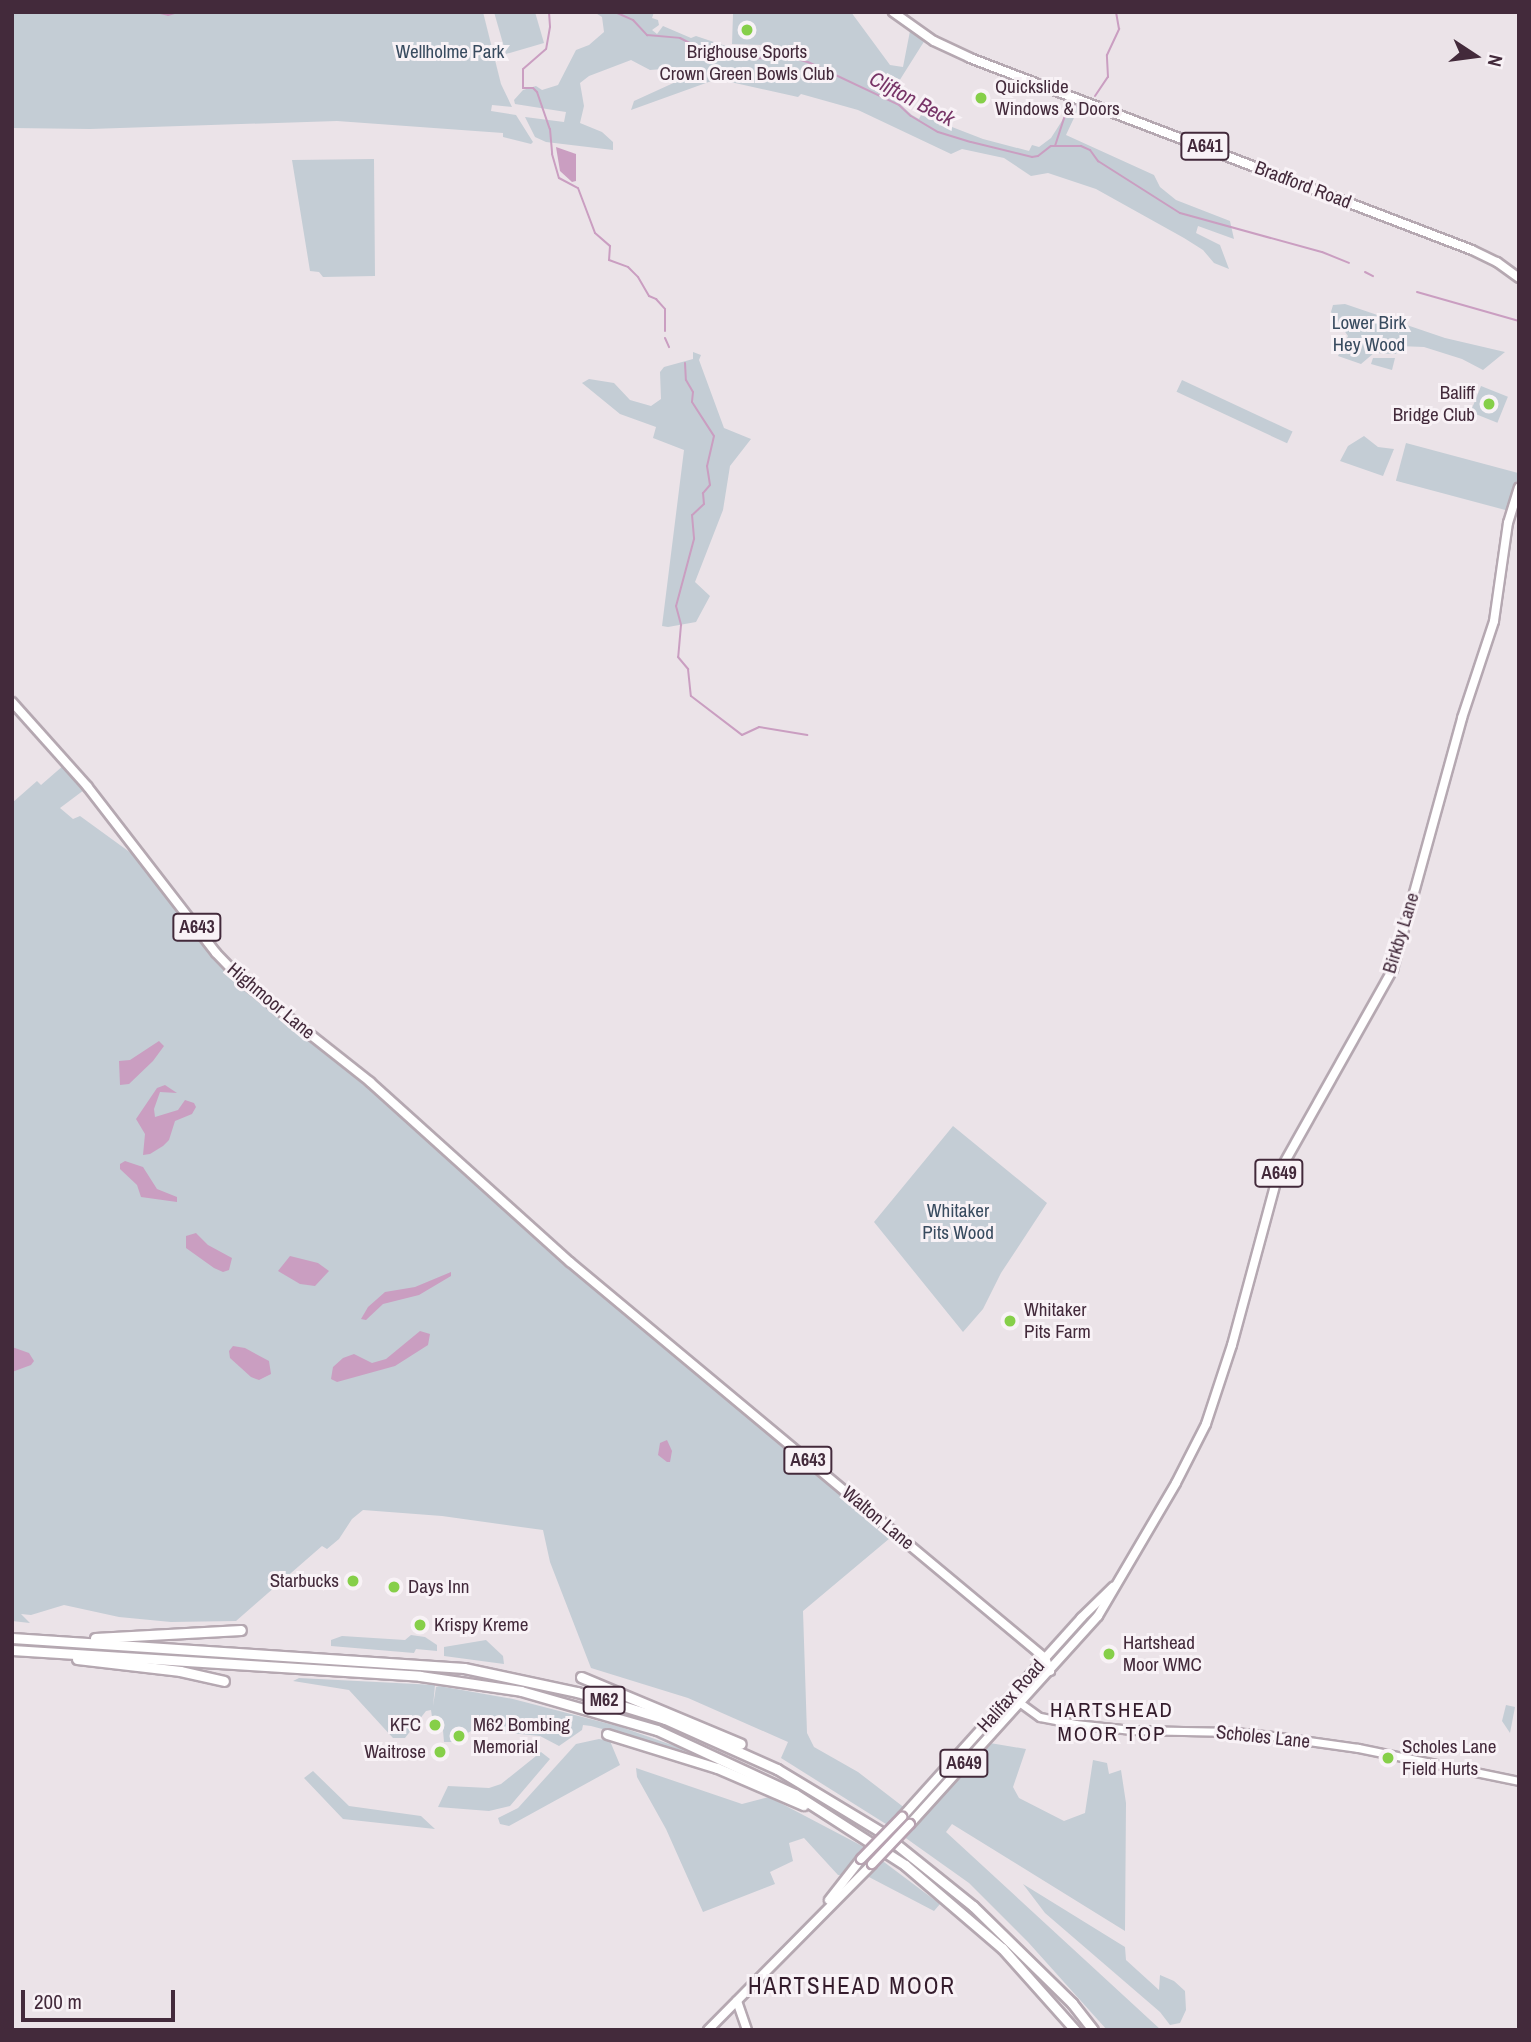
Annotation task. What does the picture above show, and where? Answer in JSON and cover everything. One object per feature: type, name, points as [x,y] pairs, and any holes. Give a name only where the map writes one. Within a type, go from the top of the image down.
[{"type":"highway","points":[[41,1639],[241,1630]]},
{"type":"highway","name":"M62","points":[[12,1638],[420,1663],[500,1674],[629,1707],[721,1742],[776,1769],[881,1832],[963,1898],[1027,1957],[1093,2030]]},
{"type":"highway","name":"M62","points":[[12,1650],[420,1676],[521,1690],[668,1735],[761,1776],[840,1821],[905,1865],[1002,1948],[1075,2030]]},
{"type":"highway","points":[[34,1652],[97,1663],[180,1671],[224,1681]]},
{"type":"highway","points":[[581,1677],[714,1731],[745,1747],[776,1769]]},
{"type":"highway","points":[[607,1734],[718,1768],[840,1821]]},
{"type":"main road","name":"Bradford Road","points":[[893,12],[934,41],[970,58],[1472,250],[1497,262],[1519,278]]},
{"type":"main road","name":"Birkby Lane","points":[[1216,1398],[1279,1174],[1393,969],[1462,718],[1494,621],[1510,515],[1519,488]]},
{"type":"main road","name":"Highmoor Lane","points":[[12,702],[87,786],[216,953],[244,982],[370,1082],[570,1262]]},
{"type":"main road","name":"Walton Lane","points":[[570,1262],[1045,1658],[1050,1671]]},
{"type":"main road","name":"Halifax Road","points":[[810,1925],[910,1824],[1079,1640],[1122,1577],[1176,1483],[1216,1398]]},
{"type":"main road","name":"Halifax Road","points":[[810,1925],[861,1859],[1122,1577]]},
{"type":"main road","points":[[1045,1658],[1060,1655],[1079,1640]]},
{"type":"main road","name":"Scholes Lane","points":[[1012,1697],[1040,1717],[1075,1724],[1132,1730],[1235,1732],[1273,1736],[1358,1748],[1519,1781]]},
{"type":"main road","name":"A649","points":[[708,2030],[810,1925]]},
{"type":"main road","points":[[737,2001],[747,2030]]},
{"type":"green space","name":"Wellholme Park","points":[[12,12],[483,12],[501,84],[512,107],[492,105],[491,111],[516,115],[533,142],[531,144],[503,137],[503,133],[337,121],[90,129],[12,128]]},
{"type":"green space","points":[[494,12],[535,12],[544,43],[506,54]]},
{"type":"green space","points":[[594,12],[654,12],[652,18],[658,20],[659,25],[652,30],[657,34],[663,26],[691,38],[696,36],[726,46],[762,49],[762,45],[732,44],[733,14],[728,12],[851,12],[890,65],[903,67],[910,31],[925,40],[896,86],[901,105],[912,115],[919,119],[921,115],[983,139],[1029,151],[1032,145],[1039,147],[1051,138],[1074,102],[1080,105],[1066,135],[1154,175],[1160,187],[1176,200],[1230,221],[1234,239],[1198,226],[1196,233],[1220,245],[1229,269],[1214,263],[1203,250],[1184,238],[1096,189],[1048,173],[1031,176],[1004,158],[962,149],[951,154],[858,110],[801,94],[798,97],[717,79],[631,110],[634,101],[680,80],[675,68],[650,70],[631,60],[589,76],[580,83],[584,106],[580,123],[602,132],[613,142],[613,150],[546,142],[535,137],[525,117],[564,122],[566,112],[515,104],[514,100],[523,90],[536,86],[542,90],[558,85],[576,50],[589,45],[604,32],[602,17]]},
{"type":"green space","points":[[374,159],[375,276],[323,277],[319,272],[310,271],[292,160]]},
{"type":"green space","name":"Lower Birk Hey Wood","points":[[1345,304],[1445,338],[1505,352],[1483,370],[1462,359],[1424,347],[1399,346],[1396,354],[1374,353],[1361,364],[1338,356],[1348,336],[1331,312],[1333,305]]},
{"type":"green space","points":[[693,352],[701,355],[699,360],[724,428],[751,439],[730,466],[723,510],[695,582],[710,596],[696,622],[668,627],[662,626],[684,450],[653,438],[656,427],[620,414],[582,383],[589,379],[614,383],[630,400],[651,406],[661,399],[660,372],[664,367],[693,359]]},
{"type":"green space","points":[[1373,358],[1395,358],[1392,370],[1371,364]]},
{"type":"green space","points":[[1182,380],[1293,432],[1287,443],[1177,392]]},
{"type":"green space","name":"Baliff Bridge Club","points":[[1481,386],[1508,397],[1497,423],[1471,412]]},
{"type":"green space","points":[[1364,436],[1378,447],[1394,449],[1383,476],[1340,461],[1348,446]]},
{"type":"green space","points":[[1406,443],[1519,473],[1509,511],[1396,481]]},
{"type":"green space","points":[[64,765],[84,790],[60,808],[73,819],[80,816],[153,869],[244,982],[322,1042],[537,1232],[896,1533],[803,1611],[807,1733],[814,1747],[858,1772],[910,1812],[1012,1706],[912,1814],[916,1817],[984,1742],[1026,1749],[1013,1787],[1019,1798],[1064,1821],[1085,1813],[1093,1760],[1107,1763],[1109,1774],[1121,1770],[1126,1803],[1125,1931],[952,1824],[946,1832],[1161,2030],[1107,2030],[1028,1942],[969,1883],[886,1824],[781,1758],[788,1742],[688,1698],[591,1668],[550,1562],[543,1530],[442,1516],[363,1510],[352,1519],[339,1539],[327,1549],[322,1546],[236,1621],[171,1622],[119,1617],[64,1605],[31,1615],[21,1614],[30,1623],[12,1621],[12,803],[37,781],[41,785]]},
{"type":"green space","name":"Whitaker Pits Wood","points":[[953,1126],[1047,1203],[1001,1273],[983,1309],[963,1332],[874,1222]]},
{"type":"green space","points":[[1100,1602],[1103,1604],[1056,1655],[1055,1654]]},
{"type":"green space","points":[[411,1635],[425,1637],[437,1645],[437,1651],[416,1649],[414,1653],[331,1646],[331,1640],[342,1636],[405,1640]]},
{"type":"green space","points":[[486,1640],[503,1656],[504,1664],[444,1656],[444,1647]]},
{"type":"green space","points":[[299,1678],[435,1685],[433,1706],[436,1687],[439,1686],[513,1699],[621,1727],[703,1756],[583,1725],[582,1730],[559,1746],[540,1736],[479,1730],[471,1731],[453,1742],[444,1742],[442,1719],[432,1717],[431,1710],[426,1711],[405,1738],[393,1738],[349,1690],[293,1681]]},
{"type":"green space","points":[[1506,1705],[1515,1707],[1510,1733],[1502,1721]]},
{"type":"green space","points":[[599,1739],[610,1741],[620,1765],[509,1826],[500,1824],[498,1818],[518,1808],[576,1744]]},
{"type":"green space","points":[[541,1752],[550,1759],[510,1806],[489,1811],[438,1807],[448,1786],[489,1788],[501,1784]]},
{"type":"green space","points":[[636,1768],[742,1804],[769,1797],[864,1847],[940,1904],[934,1911],[867,1876],[838,1875],[804,1838],[789,1843],[793,1861],[770,1872],[775,1884],[703,1912],[666,1829],[637,1777]]},
{"type":"green space","points":[[313,1771],[349,1806],[421,1816],[435,1829],[343,1819],[304,1778]]},
{"type":"green space","points":[[1023,1884],[1125,1947],[1126,1960],[1159,1990],[1160,1975],[1174,1981],[1185,1991],[1186,2010],[1180,2023],[1170,2025],[1160,2012],[1045,1913]]},
{"type":"shaded area","points":[[556,147],[576,154],[576,181],[572,182],[560,171]]},
{"type":"shaded area","points":[[159,1041],[164,1046],[153,1061],[129,1084],[120,1085],[119,1061],[130,1060]]},
{"type":"shaded area","points":[[165,1085],[177,1093],[160,1092],[154,1109],[155,1117],[178,1110],[185,1100],[194,1103],[196,1107],[192,1114],[175,1121],[169,1140],[163,1146],[143,1155],[145,1134],[136,1119],[157,1088]]},
{"type":"shaded area","points":[[125,1161],[143,1167],[157,1189],[177,1197],[177,1202],[141,1197],[137,1185],[120,1169],[120,1164]]},
{"type":"shaded area","points":[[196,1233],[208,1245],[232,1258],[229,1270],[223,1272],[214,1268],[186,1248],[186,1236]]},
{"type":"shaded area","points":[[290,1256],[318,1263],[329,1271],[315,1286],[300,1284],[278,1271]]},
{"type":"shaded area","points":[[451,1272],[451,1276],[419,1295],[383,1304],[366,1320],[361,1319],[368,1307],[385,1292],[415,1287]]},
{"type":"shaded area","points":[[420,1331],[430,1334],[428,1345],[395,1366],[337,1382],[331,1379],[333,1367],[343,1358],[354,1354],[372,1363],[386,1359]]},
{"type":"shaded area","points":[[233,1346],[245,1348],[269,1361],[271,1374],[259,1380],[251,1377],[230,1358],[229,1351]]},
{"type":"shaded area","points":[[12,1347],[29,1353],[34,1361],[31,1365],[12,1372]]},
{"type":"shaded area","points":[[667,1440],[672,1451],[670,1462],[658,1455],[660,1443]]},
{"type":"waterway","name":"Clifton Beck","points":[[156,12],[168,15],[178,12]]},
{"type":"waterway","points":[[549,12],[550,27],[546,49],[523,69],[523,88],[533,88],[537,92],[550,129],[552,154],[559,178],[578,188],[595,233],[610,246],[609,260],[628,267],[638,277],[649,296],[665,309],[665,331]]},
{"type":"waterway","name":"Clifton Beck","points":[[615,12],[633,20],[647,35],[680,38],[708,52],[741,59],[790,57],[808,62],[899,105],[911,116],[938,132],[971,142],[1032,157],[1038,156],[1051,146],[1081,146],[1090,150],[1098,161],[1180,213],[1322,252],[1349,263]]},
{"type":"waterway","points":[[1095,96],[1108,77],[1107,55],[1119,29],[1116,12]]},
{"type":"waterway","points":[[1055,146],[1064,118],[1077,105]]},
{"type":"waterway","name":"Clifton Beck","points":[[1365,272],[1373,276]]},
{"type":"waterway","name":"Clifton Beck","points":[[1417,292],[1519,321]]},
{"type":"waterway","points":[[665,338],[669,347]]},
{"type":"waterway","points":[[685,363],[686,380],[693,392],[692,402],[714,436],[707,466],[710,485],[703,493],[704,504],[692,515],[694,539],[676,606],[681,625],[678,657],[688,669],[691,696],[742,735],[759,727],[807,735]]},
{"type":"place","name":"Brighouse Sports Crown Green Bowls Club","points":[[747,30]]},
{"type":"place","name":"Quickslide Windows & Doors","points":[[981,98]]},
{"type":"place","name":"Baliff Bridge Club","points":[[1489,404]]},
{"type":"place","name":"Whitaker Pits Farm","points":[[1010,1321]]},
{"type":"place","name":"Starbucks","points":[[353,1581]]},
{"type":"place","name":"Days Inn","points":[[394,1587]]},
{"type":"place","name":"Krispy Kreme","points":[[420,1625]]},
{"type":"place","name":"Hartshead Moor WMC","points":[[1109,1654]]},
{"type":"place","name":"KFC","points":[[435,1725]]},
{"type":"place","name":"M62 Bombing Memorial","points":[[459,1736]]},
{"type":"place","name":"Waitrose","points":[[440,1752]]},
{"type":"place","name":"Scholes Lane Field Hurts","points":[[1388,1758]]},
{"type":"district","name":"HARTSHEAD MOOR TOP","points":[[1112,1722]]},
{"type":"district","name":"HARTSHEAD MOOR","points":[[852,1986]]}]
